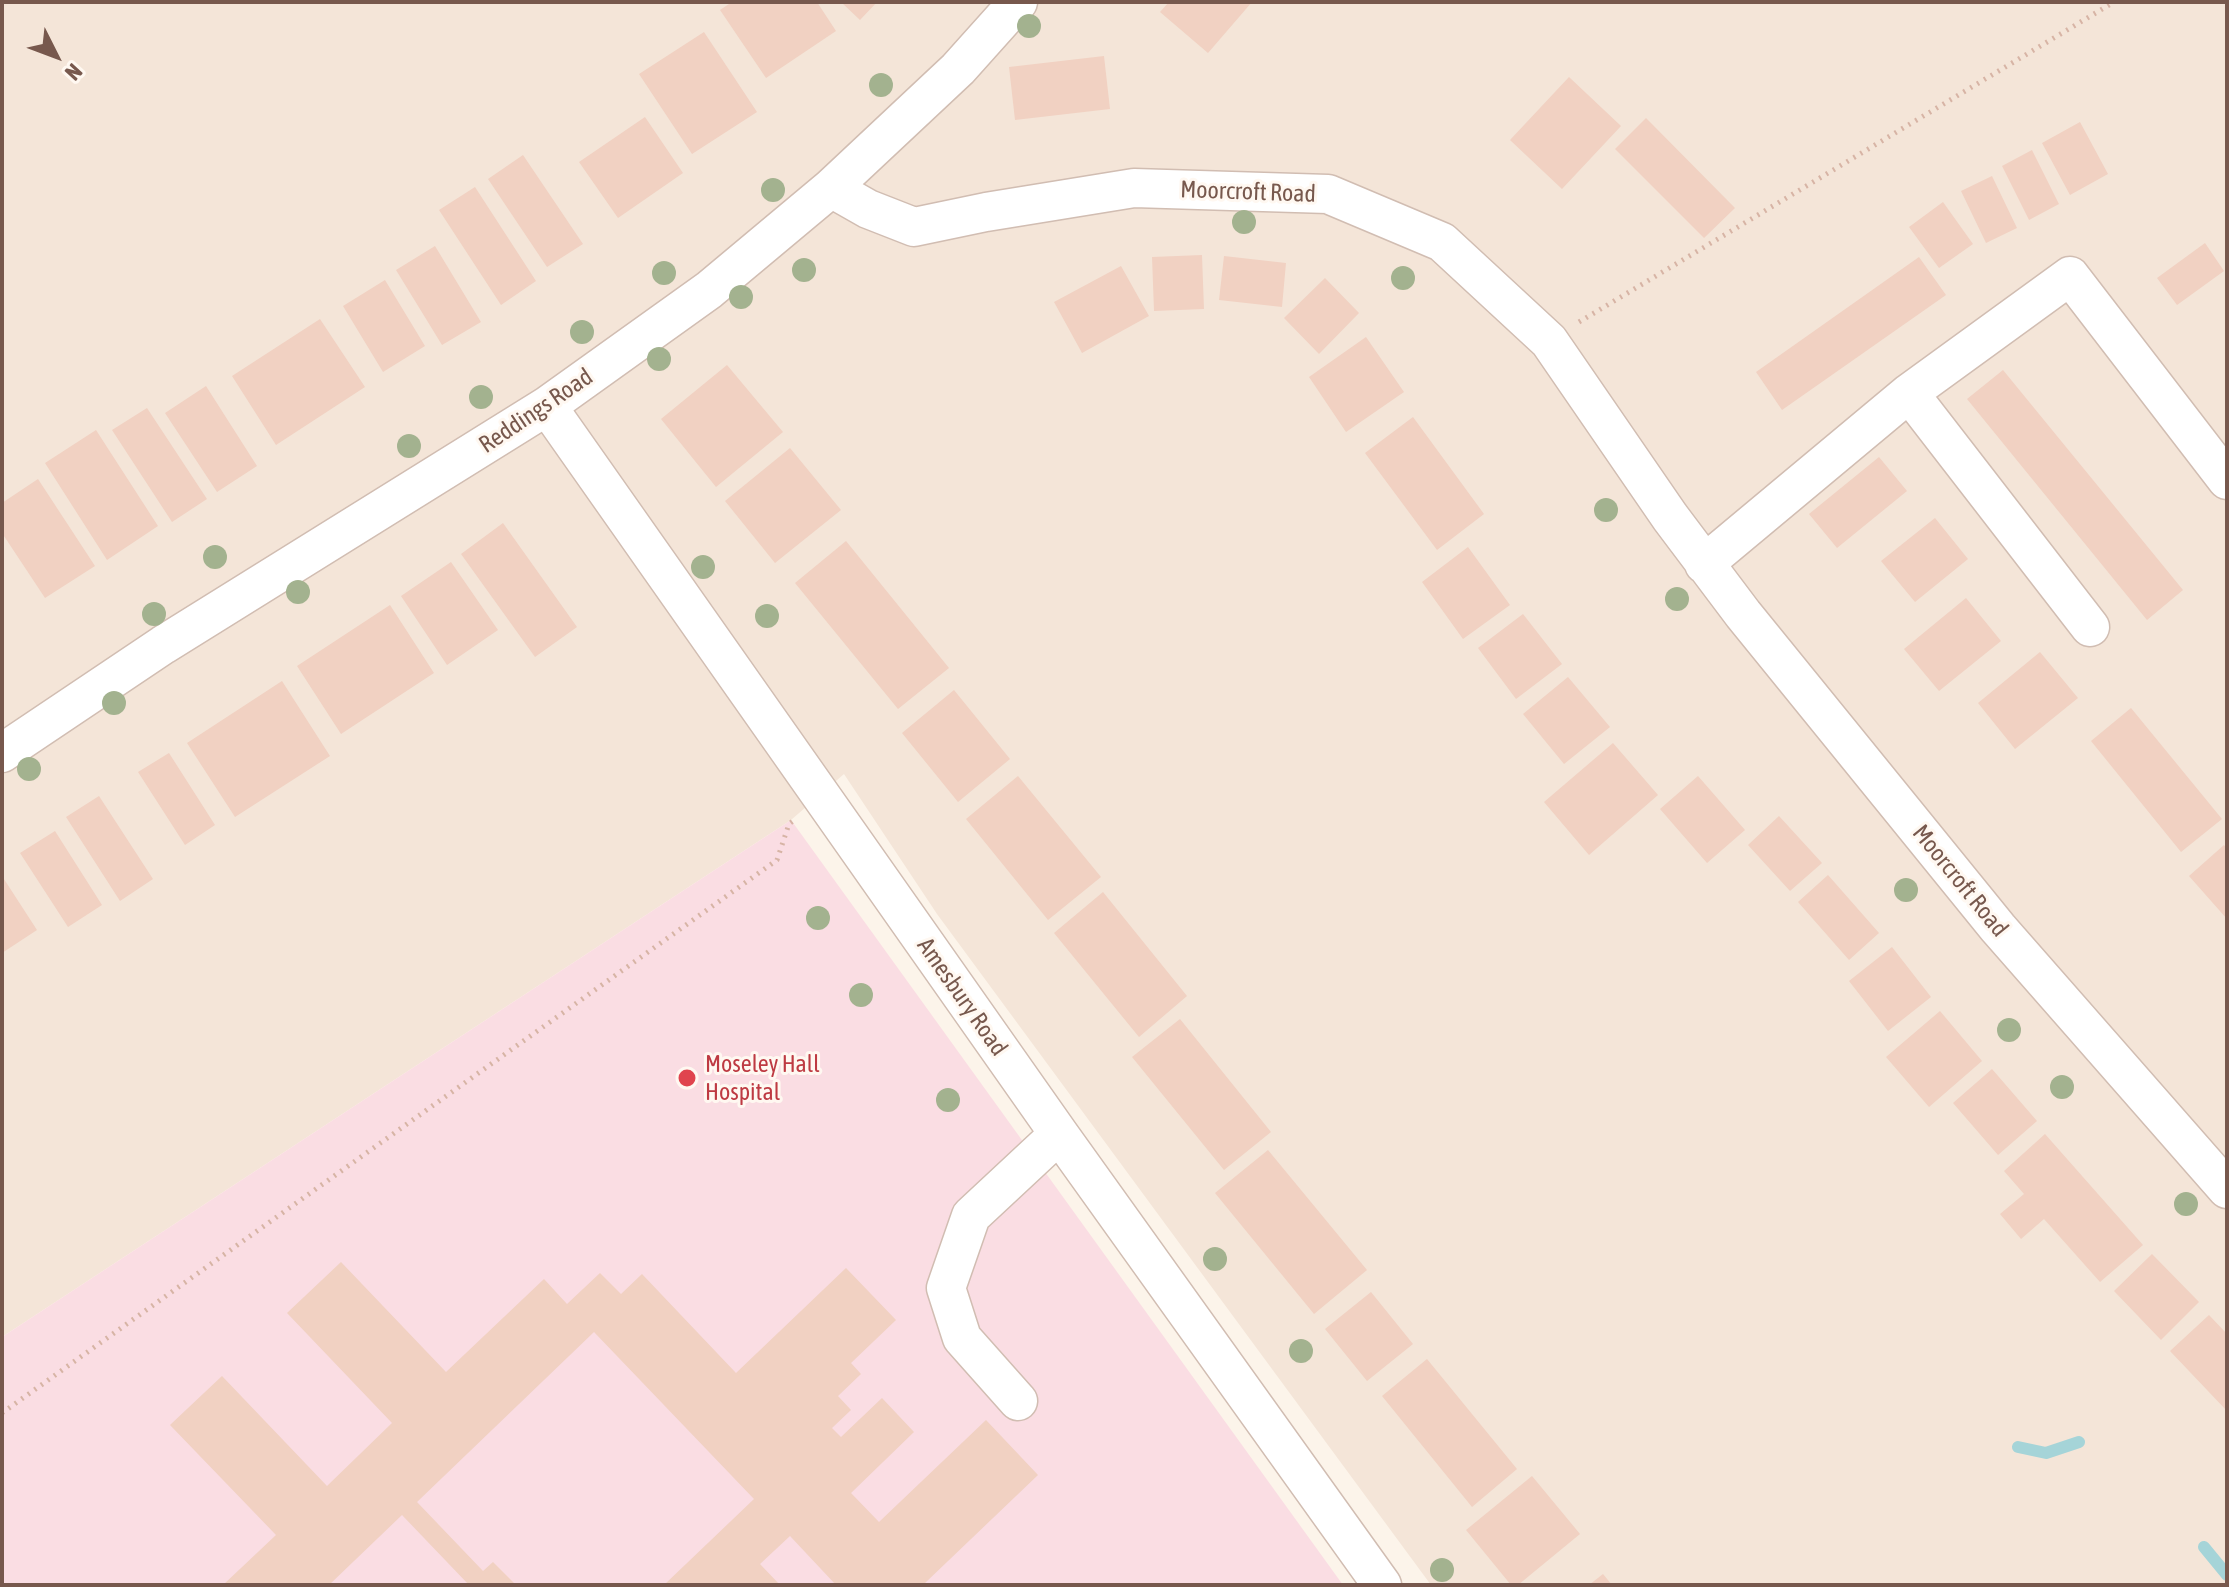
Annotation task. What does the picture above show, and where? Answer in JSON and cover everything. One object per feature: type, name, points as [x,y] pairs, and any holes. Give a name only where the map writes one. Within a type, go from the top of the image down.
[{"type":"street","name":"Reddings Road","points":[[2,753],[163,645],[547,406],[709,290],[831,188],[958,69],[1018,2]]},
{"type":"street","name":"Moorcroft Road","points":[[831,188],[868,209],[914,227],[1134,188],[1328,194],[1442,242],[1549,341],[1704,564],[1998,928],[2227,1189]]},
{"type":"street","points":[[1704,564],[1909,393],[2070,276],[2227,480]]},
{"type":"street","points":[[1909,393],[2090,627]]},
{"type":"street","name":"Amesbury Road","points":[[547,406],[1059,1134],[1382,1585]]},
{"type":"street","points":[[1018,1401],[962,1338],[946,1288],[971,1216],[1059,1134]]},
{"type":"path","points":[[1549,341],[2114,2]]},
{"type":"path","points":[[2,1413],[777,860],[789,824],[823,799]]},
{"type":"shaded area","points":[[2,2],[2227,2],[2227,1585],[1431,1585],[937,914],[844,774],[791,820],[2,1337]]},
{"type":"shaded area","name":"Moseley Hall Hospital","points":[[791,820],[1343,1585],[2,1585],[2,1337]]},
{"type":"building","points":[[732,2],[817,2],[836,31],[766,78],[720,10]]},
{"type":"building","points":[[841,2],[877,2],[860,20]]},
{"type":"building","points":[[1169,2],[1252,2],[1208,53],[1160,12]]},
{"type":"building","points":[[704,32],[757,112],[692,154],[639,74]]},
{"type":"building","points":[[1104,56],[1110,109],[1015,120],[1009,67]]},
{"type":"building","points":[[1569,77],[1621,126],[1562,189],[1510,140]]},
{"type":"building","points":[[645,117],[683,173],[618,218],[579,162]]},
{"type":"building","points":[[1646,118],[1735,208],[1704,238],[1615,149]]},
{"type":"building","points":[[2080,122],[2108,174],[2070,195],[2042,143]]},
{"type":"building","points":[[2032,150],[2059,204],[2029,220],[2002,166]]},
{"type":"building","points":[[523,155],[583,244],[547,267],[488,179]]},
{"type":"building","points":[[1992,176],[2017,228],[1986,243],[1961,191]]},
{"type":"building","points":[[475,187],[536,281],[501,305],[439,210]]},
{"type":"building","points":[[1943,202],[1973,244],[1939,268],[1909,227]]},
{"type":"building","points":[[2205,243],[2224,271],[2177,305],[2157,278]]},
{"type":"building","points":[[435,246],[481,322],[442,345],[396,270]]},
{"type":"building","points":[[1202,255],[1204,309],[1154,311],[1152,257]]},
{"type":"building","points":[[1224,256],[1286,263],[1282,307],[1219,300]]},
{"type":"building","points":[[1919,257],[1946,295],[1782,410],[1756,372]]},
{"type":"building","points":[[1121,266],[1149,316],[1082,353],[1054,302]]},
{"type":"building","points":[[1325,278],[1359,313],[1319,354],[1284,318]]},
{"type":"building","points":[[385,280],[425,346],[383,372],[343,306]]},
{"type":"building","points":[[320,319],[365,387],[276,445],[232,376]]},
{"type":"building","points":[[1366,337],[1404,392],[1346,432],[1309,377]]},
{"type":"building","points":[[727,365],[783,432],[716,487],[661,419]]},
{"type":"building","points":[[2003,370],[2183,590],[2147,620],[1967,399]]},
{"type":"building","points":[[206,386],[257,466],[217,492],[165,413]]},
{"type":"building","points":[[147,408],[207,499],[172,522],[112,430]]},
{"type":"building","points":[[1413,417],[1484,514],[1437,550],[1365,453]]},
{"type":"building","points":[[96,430],[158,526],[107,560],[45,463]]},
{"type":"building","points":[[790,448],[841,510],[775,563],[725,501]]},
{"type":"building","points":[[1879,457],[1907,491],[1837,548],[1809,514]]},
{"type":"building","points":[[38,479],[95,566],[45,598],[2,533],[2,503]]},
{"type":"building","points":[[1935,518],[1968,559],[1915,602],[1881,561]]},
{"type":"building","points":[[503,523],[577,627],[535,657],[461,554]]},
{"type":"building","points":[[846,541],[949,668],[898,709],[795,583]]},
{"type":"building","points":[[1468,547],[1510,605],[1463,639],[1422,582]]},
{"type":"building","points":[[451,562],[498,630],[447,665],[401,596]]},
{"type":"building","points":[[1966,598],[2001,641],[1939,691],[1904,649]]},
{"type":"building","points":[[390,605],[434,673],[341,734],[297,666]]},
{"type":"building","points":[[1523,614],[1562,664],[1516,699],[1478,648]]},
{"type":"building","points":[[2040,652],[2078,698],[2015,749],[1978,703]]},
{"type":"building","points":[[1568,677],[1610,727],[1564,764],[1523,714]]},
{"type":"building","points":[[282,681],[330,756],[235,817],[187,743]]},
{"type":"building","points":[[954,690],[1010,759],[958,802],[902,733]]},
{"type":"building","points":[[2131,708],[2222,819],[2181,852],[2091,741]]},
{"type":"building","points":[[1613,743],[1658,795],[1589,855],[1544,802]]},
{"type":"building","points":[[169,753],[215,825],[185,845],[138,772]]},
{"type":"building","points":[[1018,776],[1101,877],[1048,920],[966,819]]},
{"type":"building","points":[[1698,776],[1745,830],[1707,863],[1660,809]]},
{"type":"building","points":[[99,796],[153,879],[120,901],[66,817]]},
{"type":"building","points":[[1779,816],[1822,863],[1790,891],[1748,845]]},
{"type":"building","points":[[55,831],[102,905],[68,927],[20,853]]},
{"type":"building","points":[[2224,845],[2227,849],[2227,919],[2189,876]]},
{"type":"building","points":[[1828,875],[1879,933],[1849,960],[1798,902]]},
{"type":"building","points":[[2,876],[37,930],[2,953]]},
{"type":"building","points":[[1103,892],[1187,996],[1139,1037],[1054,933]]},
{"type":"building","points":[[1892,947],[1931,997],[1888,1031],[1849,981]]},
{"type":"building","points":[[1940,1011],[1982,1061],[1929,1107],[1886,1057]]},
{"type":"building","points":[[1180,1019],[1271,1132],[1224,1170],[1132,1057]]},
{"type":"building","points":[[1992,1069],[2037,1121],[1998,1155],[1953,1103]]},
{"type":"building","points":[[2045,1134],[2143,1245],[2100,1282],[2044,1219],[2021,1239],[2000,1214],[2024,1194],[2004,1171]]},
{"type":"building","points":[[1268,1150],[1367,1270],[1314,1314],[1215,1193]]},
{"type":"building","points":[[2152,1254],[2199,1302],[2161,1340],[2114,1291]]},
{"type":"building","points":[[341,1262],[446,1372],[544,1279],[567,1304],[600,1273],[621,1294],[642,1274],[736,1373],[846,1268],[896,1320],[851,1363],[861,1374],[838,1396],[851,1410],[832,1428],[841,1437],[882,1398],[914,1432],[851,1493],[879,1522],[986,1420],[1038,1475],[925,1583],[927,1585],[836,1585],[790,1536],[760,1564],[780,1585],[664,1585],[754,1499],[594,1332],[417,1502],[483,1571],[493,1562],[516,1585],[469,1585],[402,1515],[329,1585],[223,1585],[276,1535],[170,1425],[222,1376],[327,1486],[392,1423],[287,1313]]},
{"type":"building","points":[[1371,1292],[1413,1344],[1367,1381],[1325,1329]]},
{"type":"building","points":[[2209,1315],[2227,1334],[2227,1411],[2170,1351]]},
{"type":"building","points":[[1427,1359],[1517,1469],[1472,1507],[1382,1396]]},
{"type":"building","points":[[1532,1476],[1580,1534],[1518,1585],[1511,1585],[1466,1530]]},
{"type":"building","points":[[1603,1574],[1612,1585],[1589,1585]]},
{"type":"waterway","points":[[2018,1447],[2046,1453],[2079,1442]]},
{"type":"waterway","points":[[2204,1547],[2227,1575]]},
{"type":"place","name":"Moseley Hall Hospital","points":[[687,1078]]}]
